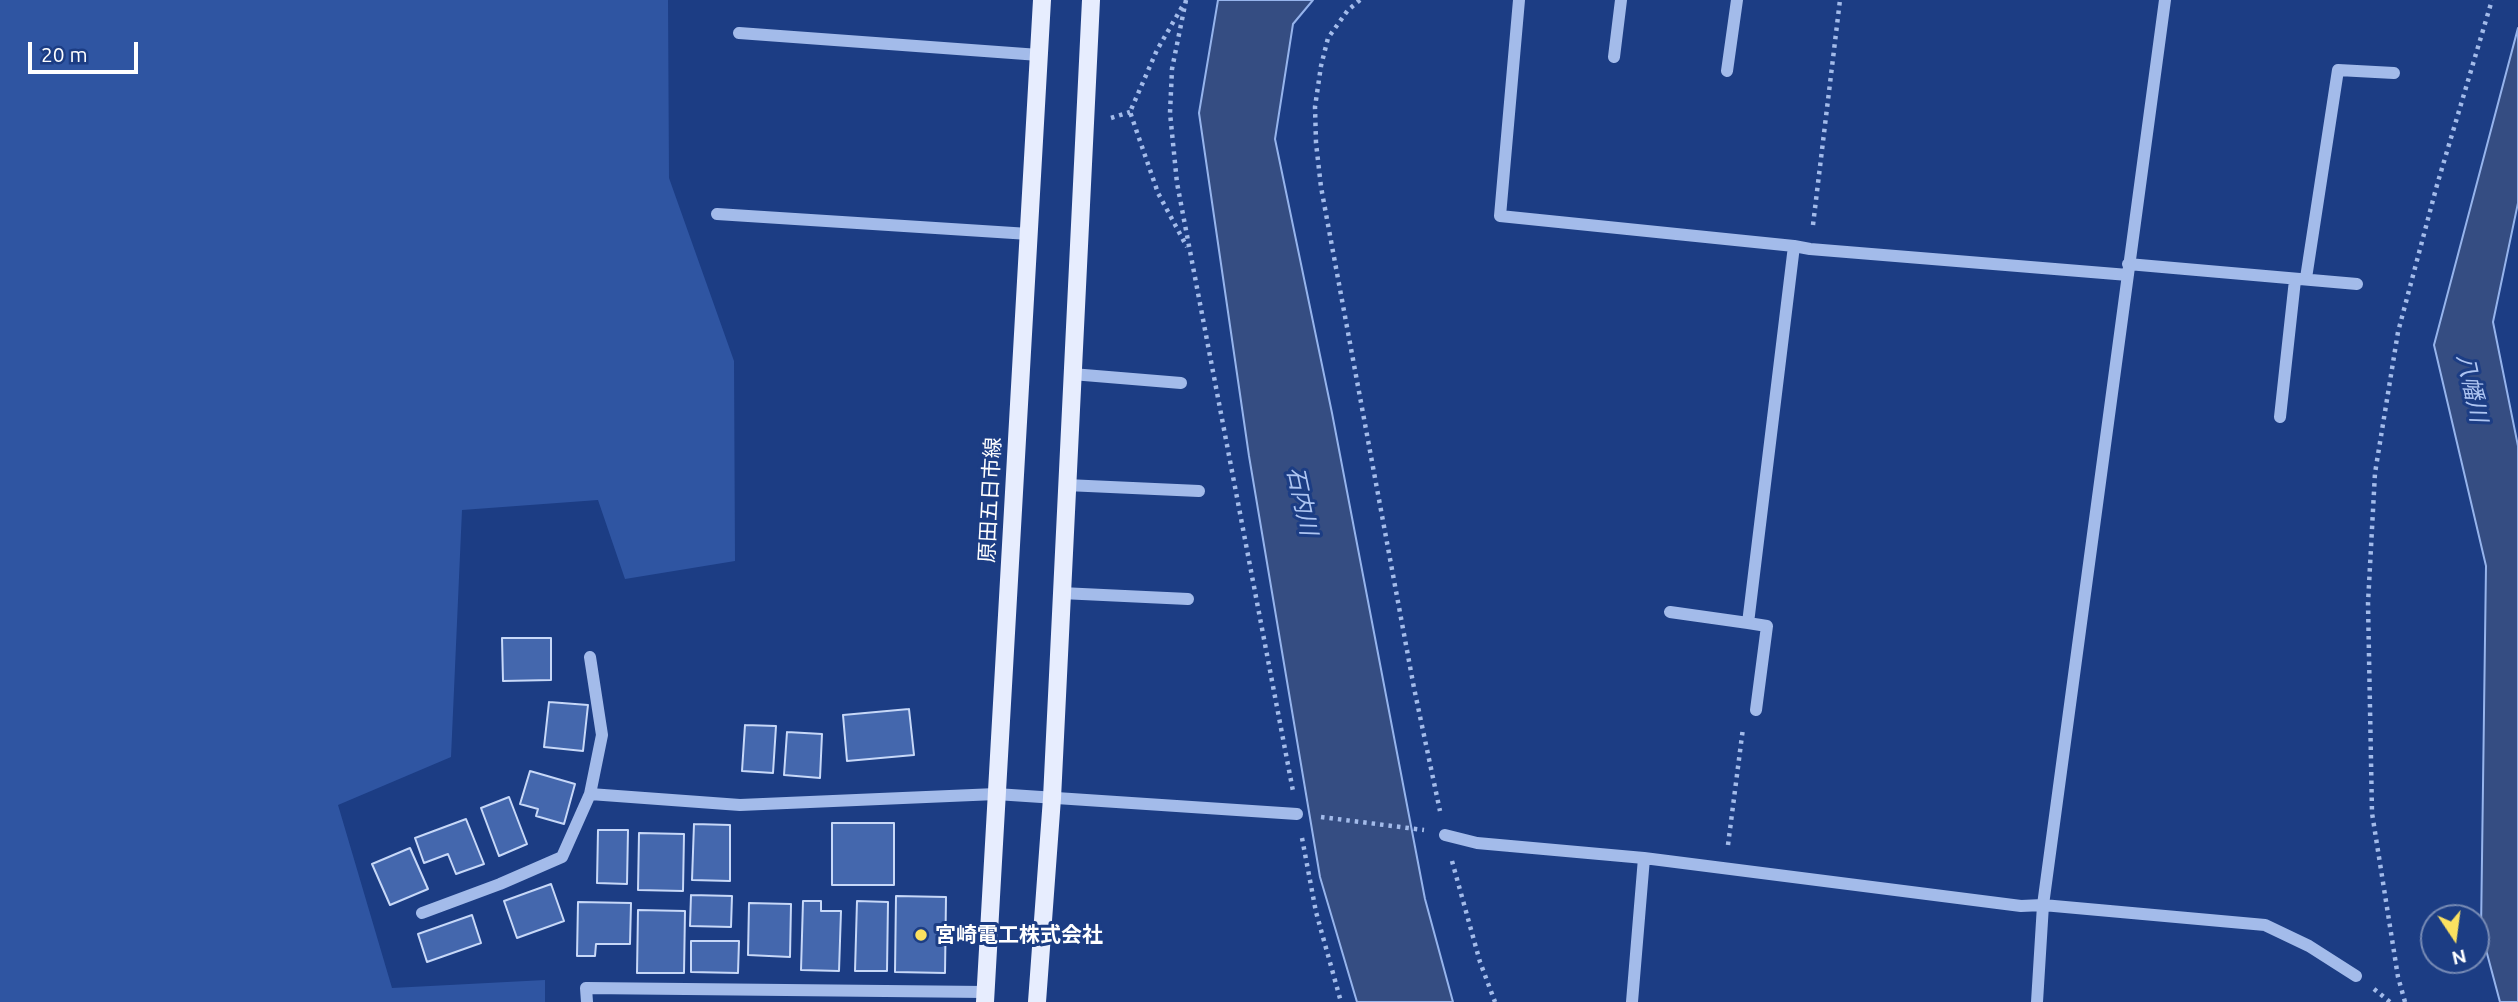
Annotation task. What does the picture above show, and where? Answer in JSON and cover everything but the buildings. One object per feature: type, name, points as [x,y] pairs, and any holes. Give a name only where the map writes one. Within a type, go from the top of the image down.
[{"type":"main road","name":"原田五日市線","points":[[985,997],[1042,0]]},
{"type":"main road","points":[[1037,1002],[1052,798],[1091,0]]},
{"type":"street","points":[[1519,0],[1500,216],[1794,246],[1810,250],[2357,284]]},
{"type":"street","points":[[1614,57],[1620,0]]},
{"type":"street","points":[[1727,71],[1737,0]]},
{"type":"street","points":[[2037,1002],[2043,905],[2165,0]]},
{"type":"street","points":[[739,33],[1039,55]]},
{"type":"street","points":[[2280,417],[2337,70],[2394,73]]},
{"type":"street","points":[[717,214],[1029,234]]},
{"type":"street","points":[[1748,623],[1794,246]]},
{"type":"street","points":[[1072,374],[1181,383]]},
{"type":"street","points":[[1066,485],[1199,491]]},
{"type":"street","points":[[1061,593],[1188,599]]},
{"type":"street","points":[[1670,612],[1767,626],[1756,709]]},
{"type":"street","points":[[422,913],[562,857],[590,794],[601,735],[590,657]]},
{"type":"street","points":[[590,794],[740,805],[996,794],[1302,814]]},
{"type":"street","points":[[1445,835],[1477,843],[1725,867],[2021,906],[2043,905],[2265,925],[2309,946],[2356,976]]},
{"type":"street","points":[[1632,1002],[1644,858]]},
{"type":"street","points":[[587,1002],[586,989],[985,997]]},
{"type":"path","points":[[1360,0],[1348,10],[1328,38],[1315,107],[1321,187],[1414,688],[1445,835],[1480,962],[1494,1002]]},
{"type":"path","points":[[1810,250],[1840,0]]},
{"type":"path","points":[[2405,1002],[2372,813],[2368,603],[2374,485],[2398,332],[2434,197],[2492,0]]},
{"type":"path","points":[[1185,1],[1157,50],[1130,112],[1158,193],[1189,252]]},
{"type":"path","points":[[1185,1],[1172,69],[1170,113],[1177,183],[1302,814],[1316,912],[1341,1002]]},
{"type":"path","points":[[1107,119],[1130,112]]},
{"type":"path","points":[[1725,867],[1745,717]]},
{"type":"path","points":[[1302,814],[1431,831]]},
{"type":"shaded area","points":[[0,0],[668,0],[669,178],[734,361],[735,561],[625,579],[598,500],[462,510],[451,757],[338,805],[392,988],[545,980],[545,1002],[0,1002]]},
{"type":"water","name":"石内川","points":[[1218,0],[1313,0],[1293,24],[1275,139],[1332,413],[1425,899],[1453,1002],[1357,1002],[1320,877],[1249,456],[1199,113]]},
{"type":"water","name":"八幡川","points":[[2518,28],[2518,203],[2493,322],[2518,446],[2518,1002],[2500,1002],[2490,965],[2490,904],[2481,904],[2486,566],[2434,345]]},
{"type":"place","name":"宮崎電工株式会社","points":[[921,935]]}]
